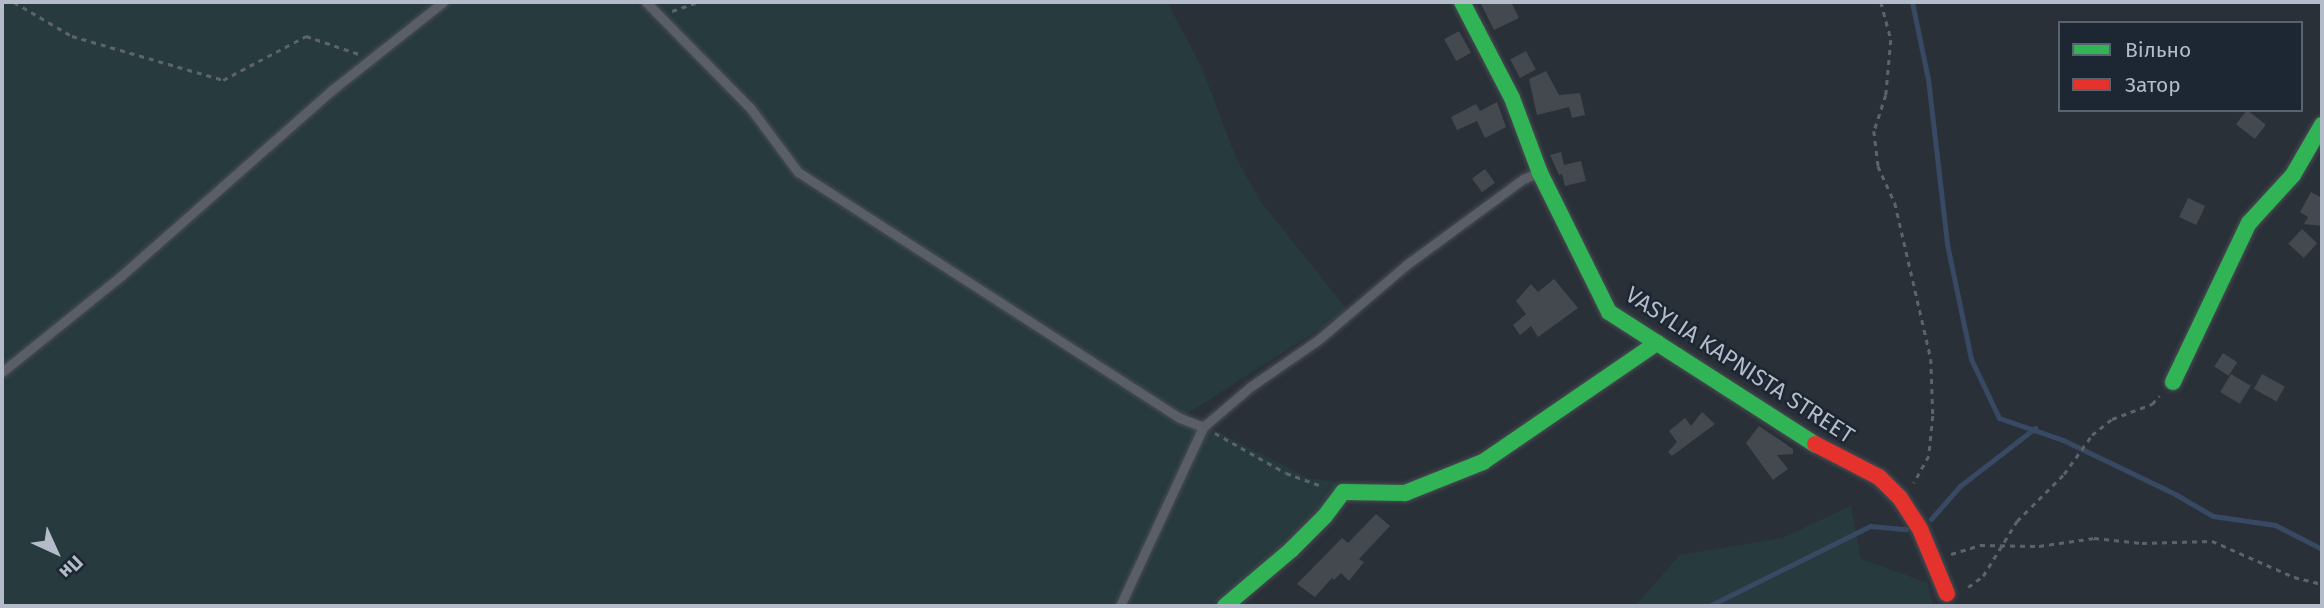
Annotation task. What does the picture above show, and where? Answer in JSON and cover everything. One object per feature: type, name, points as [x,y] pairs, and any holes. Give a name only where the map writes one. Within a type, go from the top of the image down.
[{"type":"street","name":"VASYLIA KAPNISTA STREET","points":[[1462,2],[1512,98],[1540,173],[1609,312],[1726,384],[1808,440],[1879,477],[1899,498],[1920,529],[1947,594]]},
{"type":"street","points":[[2173,382],[2249,223],[2293,176],[2322,125]]},
{"type":"street","points":[[1226,606],[1291,550],[1325,516],[1343,492],[1405,493],[1483,462],[1657,342]]},
{"type":"lane","points":[[2,372],[121,275],[372,58],[443,2]]},
{"type":"lane","points":[[646,2],[751,109],[798,172],[1180,418],[1203,427]]},
{"type":"lane","points":[[1120,606],[1203,427],[1250,387],[1318,341],[1406,265],[1523,179],[1540,173]]},
{"type":"path","points":[[14,2],[72,36],[223,80],[306,36],[372,58]]},
{"type":"path","points":[[659,15],[698,2]]},
{"type":"path","points":[[1881,2],[1891,40],[1886,95],[1874,131],[1878,166],[1895,203],[1931,359],[1933,416],[1929,456],[1918,479],[1899,498]]},
{"type":"path","points":[[1947,594],[1966,589],[1983,576],[2002,544],[2038,497],[2064,474],[2092,435],[2112,419],[2152,404],[2173,382]]},
{"type":"path","points":[[1203,427],[1286,473],[1343,492]]},
{"type":"path","points":[[1933,560],[1980,545],[2039,546],[2094,538],[2142,543],[2212,541],[2294,578],[2322,584]]},
{"type":"green space","points":[[2,2],[1167,2],[1202,68],[1236,158],[1261,202],[1348,311],[1185,415],[1308,478],[1377,488],[1345,499],[1231,606],[2,606]]},
{"type":"green space","points":[[1851,506],[1861,559],[1928,583],[1933,606],[1635,606],[1680,555],[1782,538]]},
{"type":"building","points":[[1480,2],[1511,2],[1519,18],[1494,30]]},
{"type":"building","points":[[1459,31],[1471,53],[1456,61],[1444,39]]},
{"type":"building","points":[[1526,51],[1536,70],[1520,78],[1510,59]]},
{"type":"building","points":[[1546,71],[1559,95],[1580,93],[1585,115],[1572,118],[1569,107],[1537,115],[1529,79]]},
{"type":"building","points":[[1497,102],[1506,127],[1485,138],[1477,121],[1457,130],[1451,117],[1476,104],[1480,111]]},
{"type":"building","points":[[2245,112],[2250,112],[2266,125],[2255,139],[2236,124]]},
{"type":"building","points":[[1561,152],[1564,165],[1581,161],[1586,181],[1565,186],[1562,174],[1559,175],[1550,155]]},
{"type":"building","points":[[1485,169],[1495,183],[1482,192],[1472,178]]},
{"type":"building","points":[[2311,192],[2320,197],[2322,192],[2322,226],[2304,224],[2308,217],[2300,212]]},
{"type":"building","points":[[2188,198],[2205,206],[2196,225],[2179,217]]},
{"type":"building","points":[[2302,229],[2317,243],[2304,258],[2288,244]]},
{"type":"building","points":[[1554,279],[1578,308],[1538,337],[1531,326],[1520,335],[1513,325],[1526,314],[1516,301],[1531,284],[1538,292]]},
{"type":"building","points":[[2223,353],[2237,362],[2229,376],[2214,366]]},
{"type":"building","points":[[2231,374],[2251,386],[2240,404],[2220,392]]},
{"type":"building","points":[[2262,374],[2285,387],[2276,401],[2254,389]]},
{"type":"building","points":[[1702,412],[1715,424],[1672,456],[1668,452],[1677,442],[1669,431],[1685,418],[1691,426]]},
{"type":"building","points":[[1759,426],[1793,449],[1793,454],[1777,455],[1788,469],[1773,480],[1746,443]]},
{"type":"building","points":[[1376,514],[1390,526],[1359,559],[1364,562],[1349,581],[1341,573],[1334,580],[1332,578],[1315,597],[1297,584],[1342,538],[1348,543]]},
{"type":"waterway","points":[[1912,2],[1928,79],[1947,244],[1971,359],[1999,418],[2063,440],[2175,494],[2213,516],[2275,525],[2322,549]]},
{"type":"waterway","points":[[1931,519],[1960,486],[2035,428]]},
{"type":"waterway","points":[[1709,606],[1870,526],[1906,529]]},
{"type":"traffic: fast","points":[[1462,2],[1512,98],[1540,173],[1609,312],[1815,444]]},
{"type":"traffic: fast","points":[[2173,382],[2249,223],[2293,175],[2322,125]]},
{"type":"traffic: fast","points":[[1225,606],[1291,550],[1325,516],[1343,492],[1405,493],[1483,462],[1657,343]]},
{"type":"traffic: jam","points":[[1815,444],[1879,477],[1900,498],[1920,529],[1947,594]]}]
